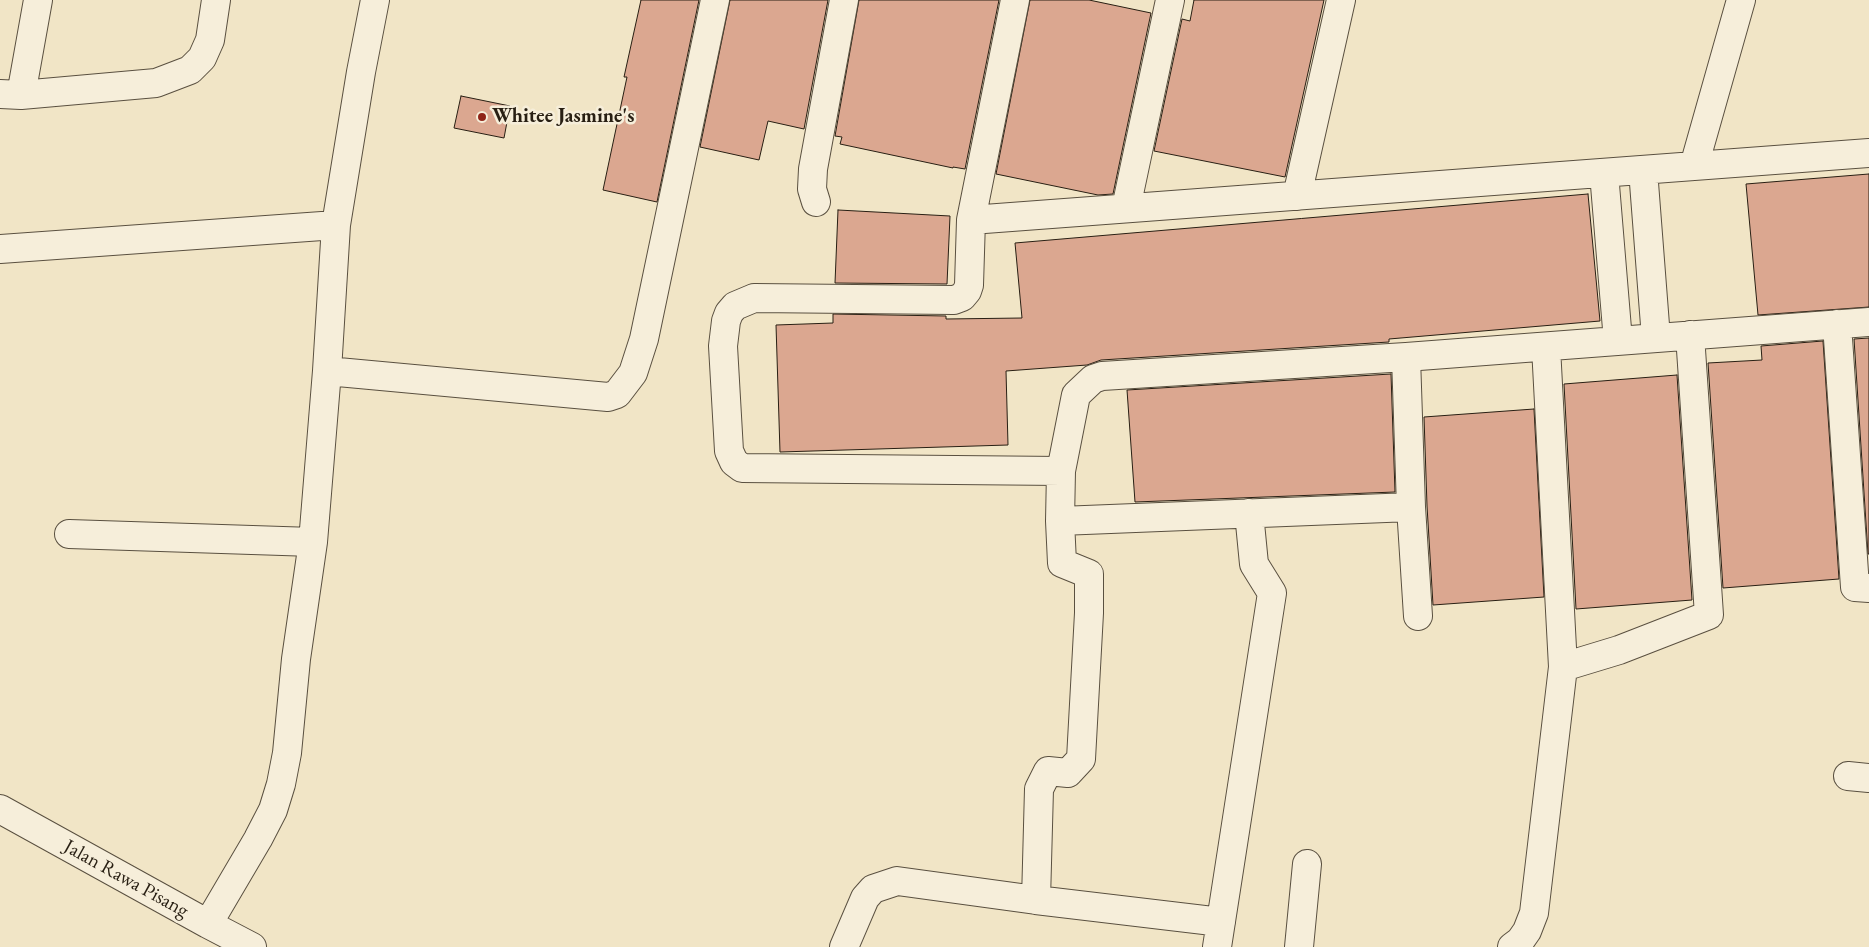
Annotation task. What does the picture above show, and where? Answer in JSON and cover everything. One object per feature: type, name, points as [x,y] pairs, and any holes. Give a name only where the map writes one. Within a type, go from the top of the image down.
[{"type":"street","points":[[38,0],[10,94],[156,83],[190,70],[202,58],[210,40],[216,0]]},
{"type":"street","points":[[208,924],[258,839],[273,810],[281,784],[312,542],[336,224],[375,0]]},
{"type":"street","points":[[326,371],[608,397],[616,394],[633,373],[644,339],[715,0]]},
{"type":"street","points":[[816,202],[812,188],[813,169],[844,0]]},
{"type":"street","points":[[1015,0],[971,220],[968,291],[962,297],[954,300],[754,298],[735,306],[729,313],[726,321],[723,346],[729,451],[734,462],[742,468],[1061,471]]},
{"type":"street","points":[[1126,208],[1170,0]]},
{"type":"street","points":[[1298,196],[1340,0]]},
{"type":"street","points":[[1694,166],[1741,0]]},
{"type":"street","points":[[971,220],[1869,153]]},
{"type":"street","points":[[1643,170],[1656,338]]},
{"type":"street","points":[[1604,173],[1618,341]]},
{"type":"street","points":[[0,249],[336,224]]},
{"type":"street","points":[[1036,900],[1039,789],[1048,771],[1068,772],[1081,759],[1089,613],[1089,574],[1062,563],[1060,521],[1061,471],[1076,395],[1087,383],[1102,376],[1406,357],[1869,322]]},
{"type":"street","points":[[1837,324],[1855,587],[1869,588]]},
{"type":"street","points":[[1563,667],[1619,650],[1709,615],[1690,335]]},
{"type":"street","points":[[1512,947],[1520,941],[1527,931],[1534,912],[1563,667],[1546,346]]},
{"type":"street","points":[[1406,357],[1411,507],[1418,616]]},
{"type":"street","points":[[1060,521],[1411,507]]},
{"type":"street","points":[[844,947],[865,898],[872,889],[897,881],[1036,900],[1219,935],[1272,593],[1254,564],[1249,514]]},
{"type":"street","points":[[69,534],[312,542]]},
{"type":"street","name":"Jalan Rawa Pisang","points":[[0,809],[252,947]]},
{"type":"street","points":[[1299,947],[1306,864]]},
{"type":"building","points":[[641,0],[699,0],[657,202],[603,190],[627,77],[624,77]]},
{"type":"building","points":[[730,0],[828,0],[804,129],[768,121],[759,160],[700,147]]},
{"type":"building","points":[[859,0],[999,0],[965,169],[840,144],[842,137],[835,136]]},
{"type":"building","points":[[1030,0],[1089,0],[1151,13],[1113,194],[1098,195],[996,174]]},
{"type":"building","points":[[1194,0],[1324,0],[1285,177],[1154,151],[1182,19],[1190,21]]},
{"type":"building","name":"Whitee Jasmine's","points":[[461,96],[510,106],[504,138],[454,128]]},
{"type":"building","points":[[1869,174],[1869,307],[1758,315],[1746,184]]},
{"type":"building","points":[[1588,194],[1600,321],[1389,339],[1389,342],[1101,360],[1087,365],[1006,371],[1008,445],[780,452],[776,325],[833,323],[833,314],[946,316],[946,319],[1022,318],[1015,243]]},
{"type":"building","points":[[838,210],[950,216],[947,284],[835,283]]},
{"type":"building","points":[[1869,338],[1869,554],[1868,554],[1854,339]]},
{"type":"building","points":[[1823,341],[1839,579],[1723,588],[1708,363],[1762,360],[1761,346]]},
{"type":"building","points":[[1391,374],[1395,492],[1135,502],[1127,390]]},
{"type":"building","points":[[1677,375],[1692,600],[1576,609],[1564,384]]},
{"type":"building","points":[[1534,409],[1544,597],[1433,605],[1424,417]]},
{"type":"place","name":"Whitee Jasmine's","points":[[482,117]]}]
